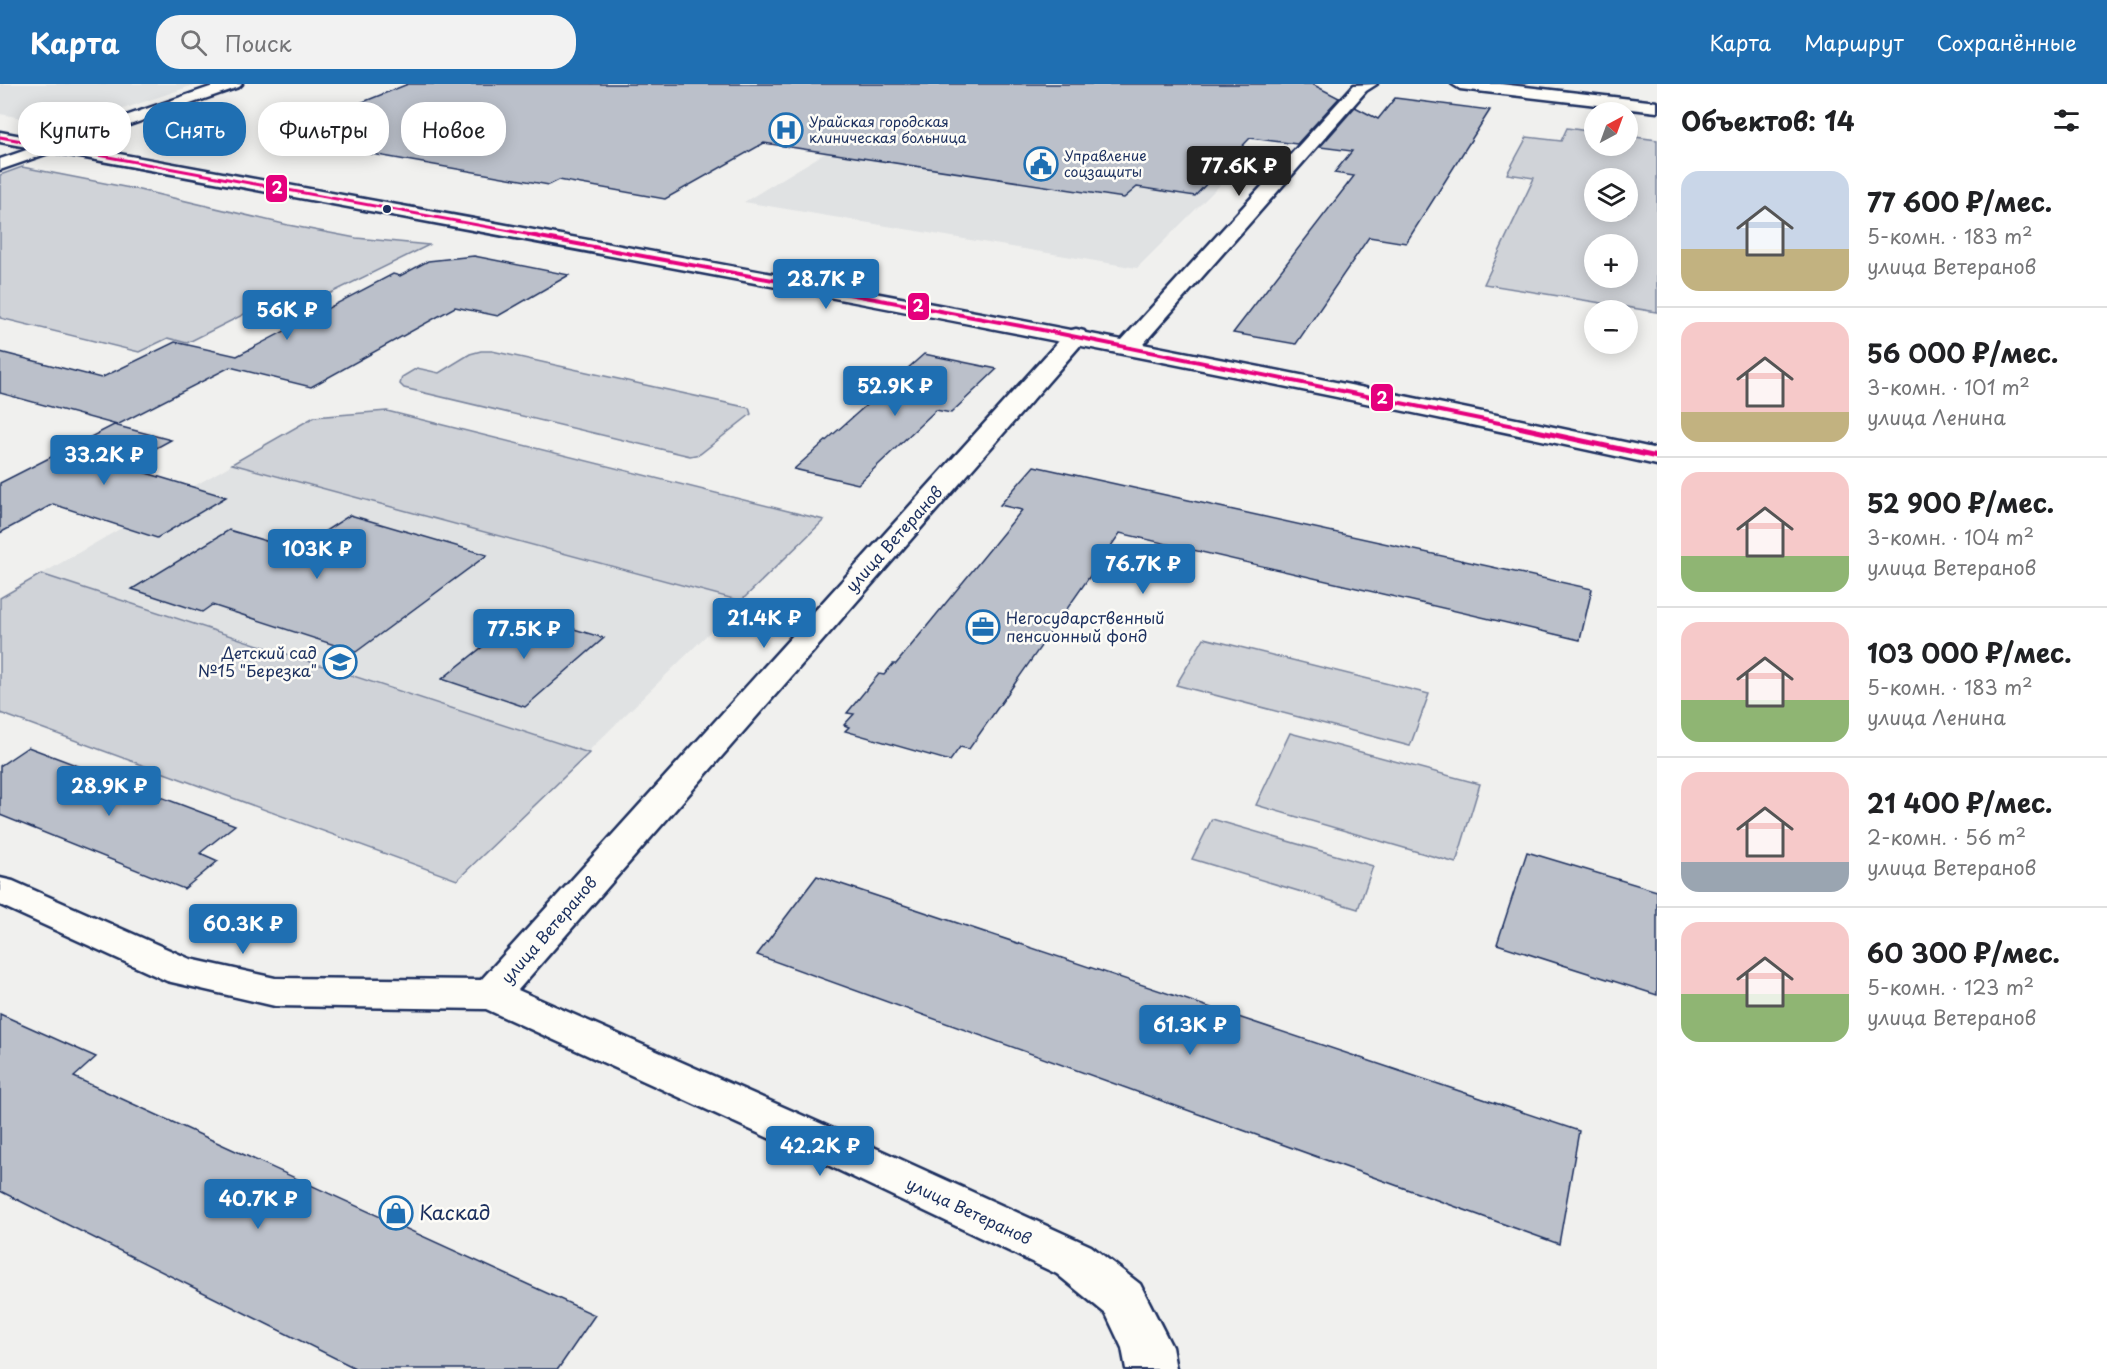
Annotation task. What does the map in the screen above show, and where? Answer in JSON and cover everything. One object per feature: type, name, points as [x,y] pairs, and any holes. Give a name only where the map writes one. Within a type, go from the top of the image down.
[{"type":"street","points":[[131,120],[234,84]]},
{"type":"street","points":[[1129,346],[1360,88],[1369,84]]},
{"type":"street","points":[[1460,84],[1657,107]]},
{"type":"street","points":[[0,137],[18,140]]},
{"type":"street","points":[[0,165],[26,156]]},
{"type":"street","points":[[101,156],[1129,346],[1414,404],[1657,457]]},
{"type":"street","name":"улица Ветеранов","points":[[1076,336],[491,995],[831,1147],[1074,1260],[1123,1299],[1148,1347],[1151,1369]]},
{"type":"street","points":[[0,890],[182,971],[276,992],[491,995]]},
{"type":"shaded area","points":[[0,84],[197,84],[131,106],[131,102],[18,102],[18,117],[0,114]]},
{"type":"shaded area","points":[[982,110],[1257,148],[1137,268],[744,202],[830,150]]},
{"type":"shaded area","points":[[1567,128],[1584,131],[1584,156],[1638,156],[1638,137],[1657,140],[1657,312],[1638,309],[1638,300],[1584,300],[1484,284],[1534,178],[1507,174],[1527,137],[1561,141]]},
{"type":"shaded area","points":[[22,167],[135,189],[288,225],[356,238],[429,245],[321,298],[288,292],[187,343],[168,338],[139,352],[0,318],[0,175]]},
{"type":"shaded area","points":[[492,351],[749,408],[751,414],[700,454],[690,456],[404,388],[400,384],[402,377],[417,368],[439,373],[470,354]]},
{"type":"shaded area","name":"Детский сад №15 \"Березка\"","points":[[387,411],[824,520],[457,880],[0,713],[0,598],[314,417]]},
{"type":"shaded area","points":[[387,411],[824,520],[741,601],[232,464],[314,417]]},
{"type":"shaded area","points":[[41,574],[589,753],[457,880],[0,713],[0,598]]},
{"type":"shaded area","points":[[1204,638],[1429,694],[1410,746],[1176,685]]},
{"type":"shaded area","points":[[1290,733],[1480,784],[1456,863],[1256,805]]},
{"type":"shaded area","points":[[1212,819],[1373,866],[1358,909],[1192,859]]},
{"type":"building","points":[[408,84],[1312,84],[1339,98],[1297,144],[1250,138],[1195,196],[1137,187],[1124,198],[764,143],[665,199],[559,180],[549,185],[383,156],[389,156],[389,102],[363,102]]},
{"type":"building","points":[[1395,98],[1490,110],[1406,243],[1369,237],[1296,344],[1233,333],[1354,176],[1334,173],[1352,151],[1320,147],[1355,107],[1378,119]]},
{"type":"building","points":[[474,256],[569,275],[498,316],[455,307],[311,387],[230,367],[117,425],[0,393],[0,352],[101,378],[175,342],[237,356],[393,274],[400,276],[428,261]]},
{"type":"building","points":[[924,354],[997,369],[951,413],[936,410],[858,484],[794,469]]},
{"type":"building","points":[[114,425],[171,440],[123,466],[226,497],[157,538],[53,504],[0,533],[0,483]]},
{"type":"building","points":[[1034,466],[1592,589],[1580,640],[1120,533],[969,749],[960,747],[950,761],[845,731],[849,727],[844,725],[854,714],[847,713],[879,674],[884,675],[893,664],[896,664],[1022,510],[1000,505]]},
{"type":"building","points":[[350,515],[487,555],[356,652],[212,605],[202,612],[132,589],[229,530],[296,550]]},
{"type":"building","points":[[524,614],[604,638],[525,707],[442,679]]},
{"type":"building","points":[[28,747],[235,825],[200,853],[218,861],[184,889],[0,815],[0,766]]},
{"type":"building","points":[[1527,852],[1657,891],[1657,995],[1497,944]]},
{"type":"building","points":[[817,876],[1579,1131],[1559,1244],[757,955]]},
{"type":"building","points":[[0,1014],[96,1057],[74,1077],[595,1315],[558,1369],[357,1369],[0,1191]]},
{"type":"transit line","name":"2","points":[[0,137],[1037,329],[1244,369],[1657,457]]},
{"type":"place","name":"Урайская городская клиническая больница","points":[[786,130]]},
{"type":"place","name":"Управление соцзащиты","points":[[1041,164]]},
{"type":"place","name":"Негосударственный пенсионный фонд","points":[[983,627]]},
{"type":"place","name":"Детский сад №15 \"Березка\"","points":[[340,662]]},
{"type":"place","name":"Каскад","points":[[396,1213]]}]
